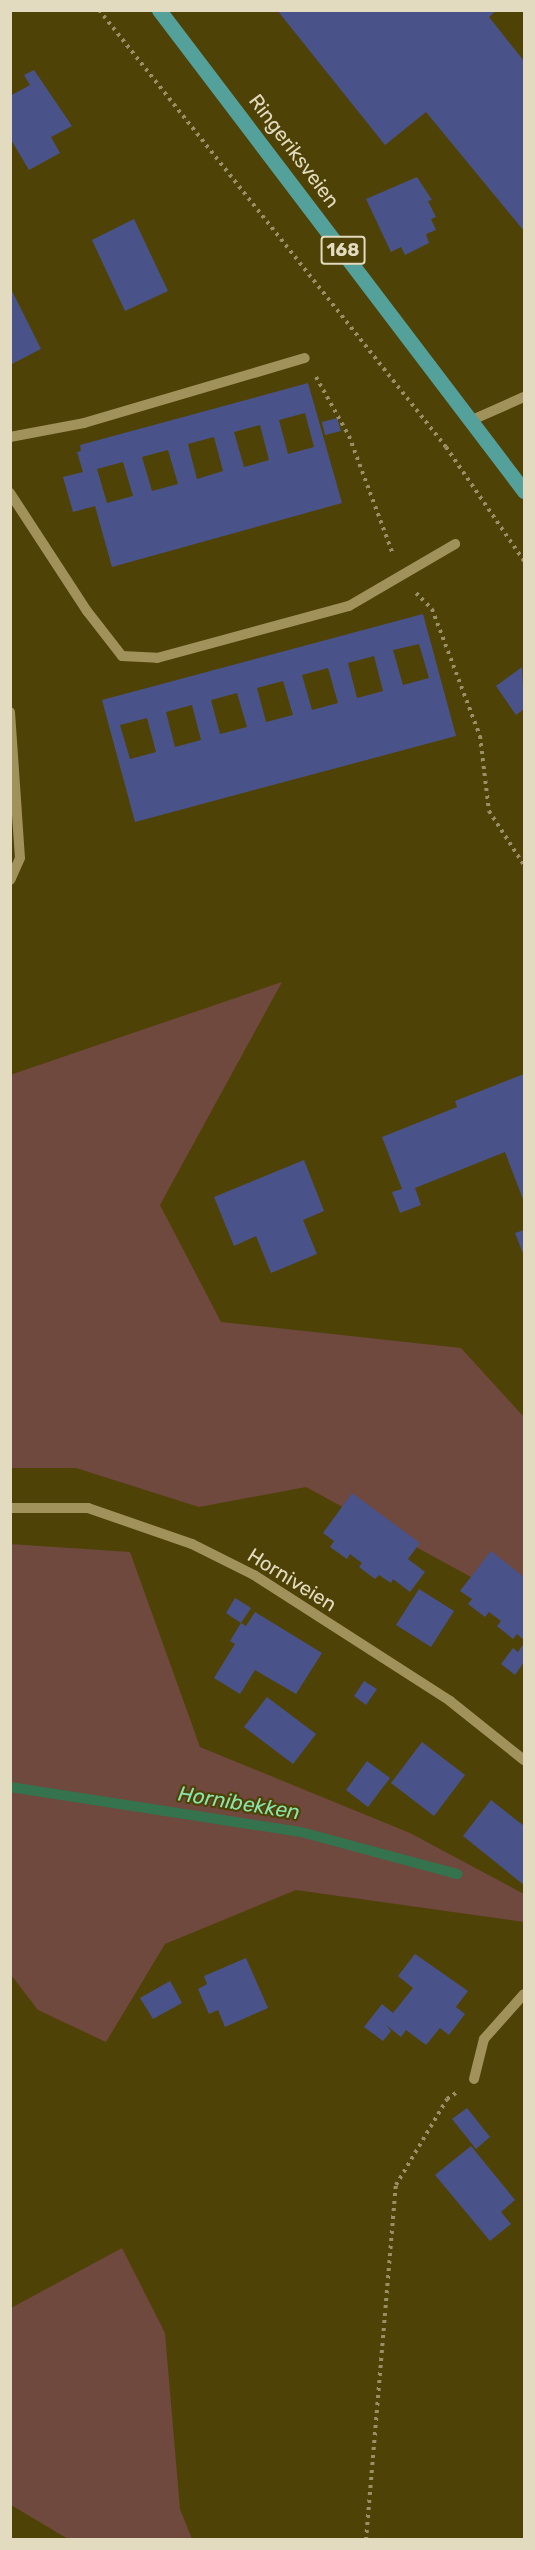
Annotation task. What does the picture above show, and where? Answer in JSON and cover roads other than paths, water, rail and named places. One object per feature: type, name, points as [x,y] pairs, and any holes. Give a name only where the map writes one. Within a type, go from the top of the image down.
[{"type":"main road","name":"Ringeriksveien","points":[[159,10],[525,491]]},
{"type":"street","points":[[10,437],[84,423],[305,358]]},
{"type":"street","points":[[472,420],[525,397]]},
{"type":"street","points":[[10,494],[87,611],[122,656],[157,658],[350,606],[455,544]]},
{"type":"street","points":[[10,712],[20,858],[10,880]]},
{"type":"street","name":"Horniveien","points":[[10,1508],[88,1508],[192,1544],[254,1575],[450,1701],[525,1760]]},
{"type":"street","points":[[474,2079],[484,2039],[525,1994]]},
{"type":"waterway","name":"Hornibekken","points":[[10,1787],[301,1832],[457,1874]]}]
